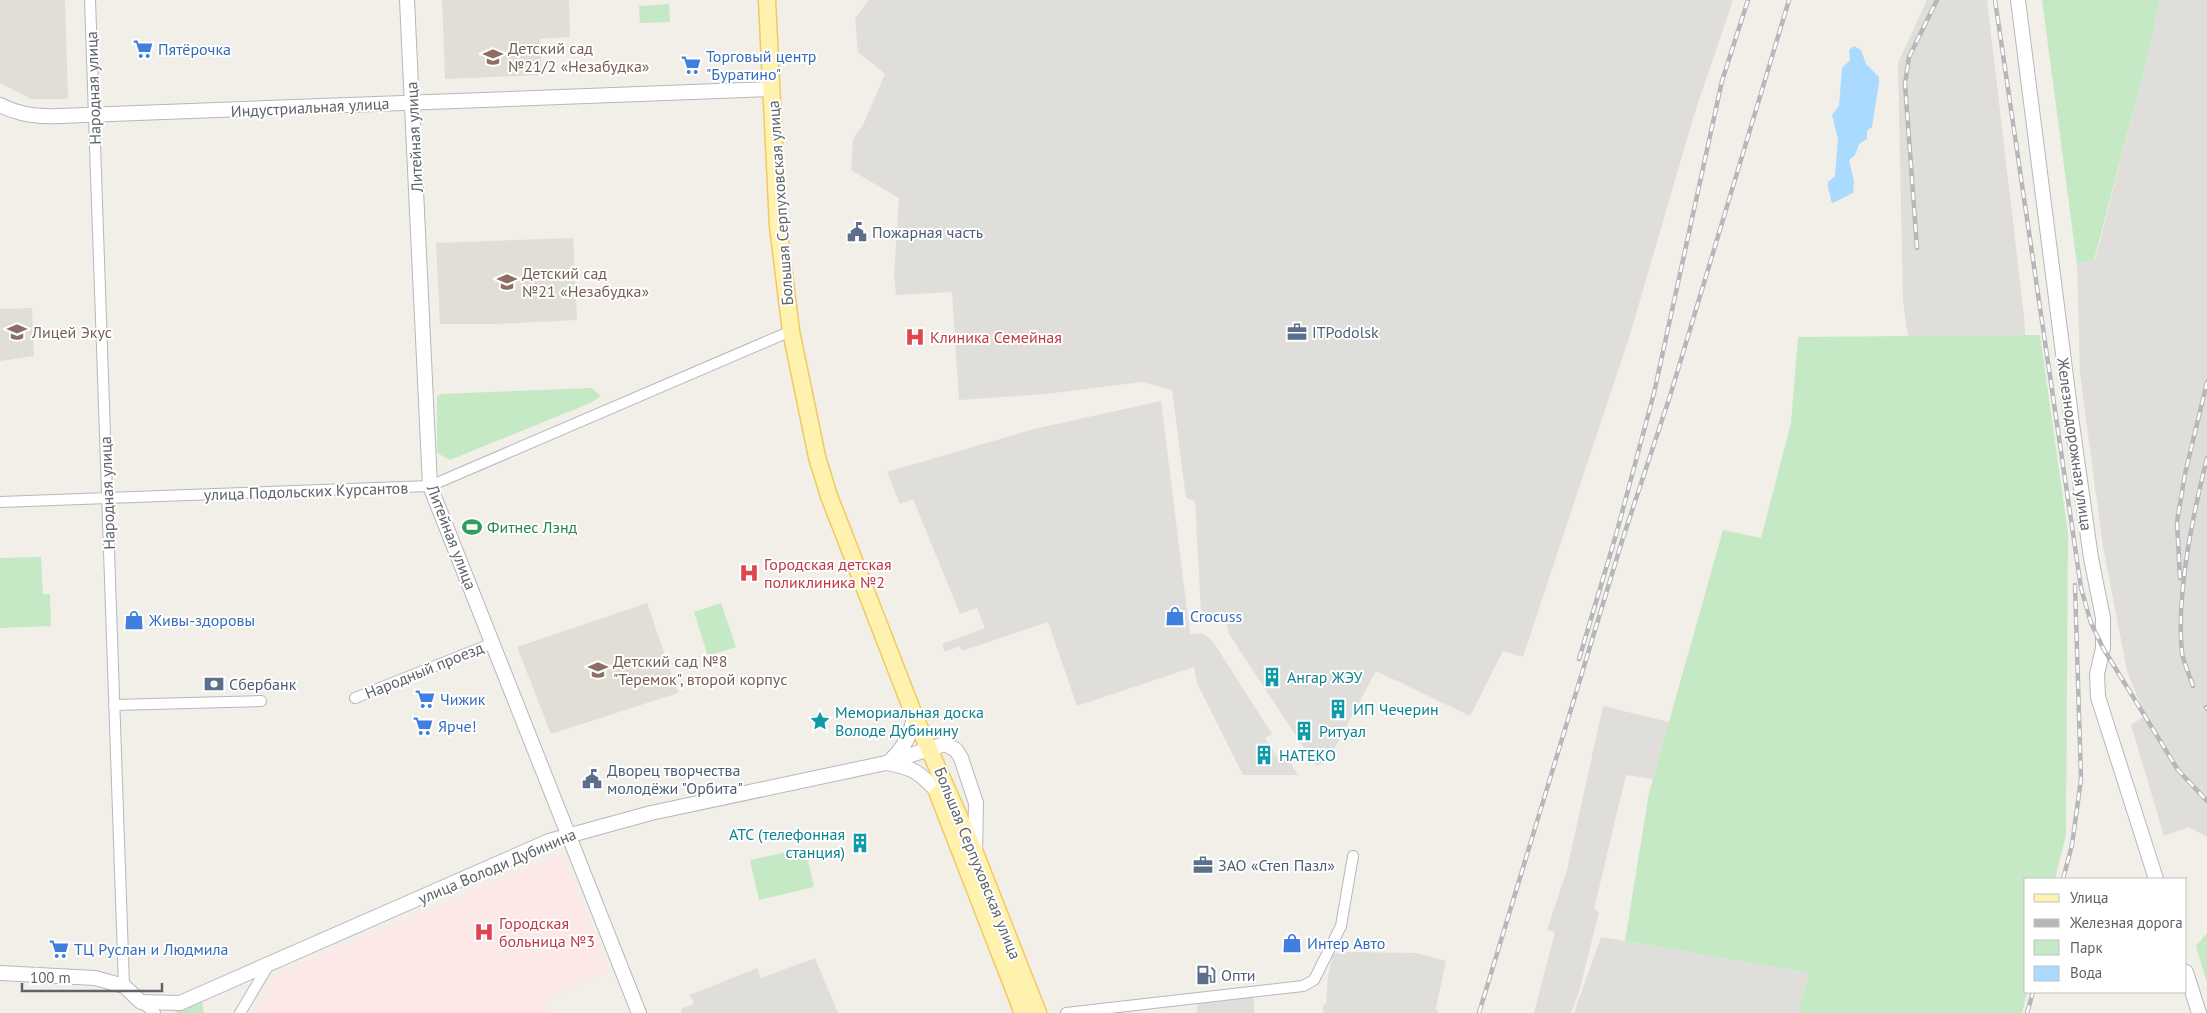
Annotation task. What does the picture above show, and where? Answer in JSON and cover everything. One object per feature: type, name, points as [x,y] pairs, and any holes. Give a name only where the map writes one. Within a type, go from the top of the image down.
[{"type":"main road","name":"Большая Серпуховская улица","points":[[767,0],[778,226],[791,331],[817,458],[829,496],[927,750],[976,853],[1038,1013]]},
{"type":"main road","name":"Большая Серпуховская улица","points":[[927,750],[938,792],[1023,1013]]},
{"type":"street","name":"Народная улица","points":[[90,0],[124,986]]},
{"type":"street","name":"Литейная улица","points":[[407,0],[430,486],[640,1013]]},
{"type":"street","name":"Железнодорожная улица","points":[[2018,0],[2072,424],[2091,558],[2103,618],[2103,648],[2097,674],[2098,697],[2156,878]]},
{"type":"street","name":"Индустриальная улица","points":[[0,105],[16,113],[41,117],[94,116],[771,89]]},
{"type":"street","name":"улица Подольских Курсантов","points":[[0,502],[430,486],[791,331]]},
{"type":"street","name":"Народный проезд","points":[[355,698],[493,642]]},
{"type":"street","points":[[114,705],[261,701]]},
{"type":"street","points":[[886,763],[902,749],[908,739],[914,715]]},
{"type":"street","name":"улица Володи Дубинина","points":[[141,1002],[180,1003],[568,834],[651,813],[886,763],[945,744],[956,750],[961,758],[976,803],[976,853]]},
{"type":"street","points":[[886,763],[921,773],[938,792]]},
{"type":"street","points":[[1066,1013],[1303,986],[1314,980],[1341,926],[1353,856]]},
{"type":"street","points":[[240,1013],[268,966]]},
{"type":"street","points":[[0,973],[95,978],[124,986],[155,1013]]},
{"type":"street","points":[[2187,975],[2199,1013]]},
{"type":"shaded area","points":[[0,0],[65,0],[68,99],[31,99],[0,83]]},
{"type":"shaded area","name":"Детский сад №21/2 «Незабудка»","points":[[442,0],[569,0],[570,37],[540,39],[542,75],[445,79]]},
{"type":"shaded area","points":[[869,0],[1733,0],[1694,115],[1629,338],[1523,657],[1503,651],[1470,716],[1376,671],[1328,760],[1316,766],[1229,634],[1226,621],[1217,620],[1201,611],[1195,501],[1186,498],[1172,390],[1142,382],[1046,394],[959,400],[952,292],[896,295],[894,276],[899,198],[851,170],[853,139],[863,125],[885,74],[858,52],[855,19]]},
{"type":"shaded area","points":[[1927,0],[1987,0],[2025,335],[1908,336],[1903,302],[1898,63]]},
{"type":"shaded area","points":[[2160,0],[2207,0],[2207,837],[2189,827],[2164,836],[2131,725],[2145,716],[2127,671],[2103,547],[2080,374],[2077,264],[2095,260],[2145,67]]},
{"type":"shaded area","name":"Детский сад №21 «Незабудка»","points":[[573,238],[577,320],[496,324],[440,324],[436,243]]},
{"type":"shaded area","name":"Лицей Экус","points":[[32,308],[34,356],[0,361],[0,309]]},
{"type":"shaded area","points":[[1161,401],[1190,634],[1202,633],[1212,640],[1272,734],[1265,738],[1280,761],[1288,758],[1298,775],[1243,775],[1197,683],[1194,667],[1077,706],[1048,622],[962,651],[960,646],[945,652],[942,644],[985,628],[977,608],[960,614],[913,499],[900,504],[887,472],[1034,429]]},
{"type":"shaded area","name":"Детский сад №8 \"Теремок\", второй корпус","points":[[647,603],[678,693],[551,734],[517,647]]},
{"type":"shaded area","points":[[1603,706],[1669,722],[1653,779],[1626,775],[1594,909],[1599,912],[1579,992],[1571,1013],[1534,1013],[1555,932],[1547,930],[1567,870]]},
{"type":"shaded area","name":"Городская больница №3","points":[[562,854],[610,970],[547,998],[550,1013],[254,1013],[275,977],[285,970]]},
{"type":"shaded area","points":[[1601,937],[1809,973],[1798,1013],[1574,1013]]},
{"type":"shaded area","points":[[1348,952],[1416,953],[1446,961],[1436,1008],[1439,1013],[1323,1013],[1333,954]]},
{"type":"shaded area","points":[[815,958],[838,1013],[682,1013],[681,1009],[694,1004],[690,995],[757,968],[761,978]]},
{"type":"shaded area","points":[[1254,996],[1254,1013],[1197,1013],[1197,1000]]},
{"type":"green space","points":[[2042,0],[2160,0],[2145,67],[2094,260],[2077,264]]},
{"type":"green space","points":[[669,4],[670,22],[640,23],[639,6]]},
{"type":"green space","points":[[2040,335],[2068,533],[2066,835],[2055,878],[2024,878],[2024,993],[2027,993],[2022,1013],[1798,1013],[1809,973],[1625,941],[1649,793],[1723,530],[1761,538],[1791,423],[1798,337]]},
{"type":"green space","points":[[592,388],[601,396],[590,403],[450,460],[437,453],[437,396],[442,394]]},
{"type":"green space","points":[[41,557],[43,594],[50,594],[51,626],[0,628],[0,558]]},
{"type":"green space","points":[[721,603],[736,647],[708,656],[694,612]]},
{"type":"green space","points":[[805,848],[814,887],[759,900],[750,860]]},
{"type":"green space","points":[[2207,933],[2207,983],[2196,946]]},
{"type":"green space","points":[[202,1002],[204,1013],[175,1013],[175,1012]]},
{"type":"water","points":[[1854,46],[1861,50],[1866,64],[1879,77],[1879,83],[1872,127],[1867,131],[1867,139],[1859,144],[1855,155],[1849,160],[1854,181],[1853,193],[1833,203],[1828,182],[1835,176],[1838,139],[1832,115],[1839,106],[1842,68],[1850,60],[1849,50]]},
{"type":"railway","points":[[1579,659],[1616,535],[1654,393],[1722,81],[1748,0]]},
{"type":"railway","points":[[1479,1013],[1622,541],[1670,396],[1789,0]]},
{"type":"railway","points":[[1917,248],[1905,84],[1909,57],[1937,0]]},
{"type":"railway","points":[[1995,0],[2081,588],[2091,623],[2103,648],[2178,770],[2207,801]]},
{"type":"railway","points":[[2180,578],[2177,522],[2185,474],[2207,382]]},
{"type":"railway","points":[[2193,686],[2182,653],[2181,606],[2191,529],[2207,458]]},
{"type":"railway","points":[[2063,878],[2072,845],[2081,779],[2075,585]]},
{"type":"railway","points":[[2027,1013],[2033,993]]},
{"type":"place","name":"Пятёрочка","points":[[143,49]]},
{"type":"place","name":"Детский сад №21/2 «Незабудка»","points":[[493,57]]},
{"type":"place","name":"Торговый центр \"Буратино\"","points":[[691,65]]},
{"type":"place","name":"Пожарная часть","points":[[857,232]]},
{"type":"place","name":"Детский сад №21 «Незабудка»","points":[[507,282]]},
{"type":"place","name":"Лицей Экус","points":[[17,332]]},
{"type":"place","name":"ITPodolsk","points":[[1297,332]]},
{"type":"place","name":"Клиника Семейная","points":[[915,337]]},
{"type":"place","name":"Фитнес Лэнд","points":[[472,527]]},
{"type":"place","name":"Городская детская поликлиника №2","points":[[749,573]]},
{"type":"place","name":"Crocuss","points":[[1175,616]]},
{"type":"place","name":"Живы-здоровы","points":[[134,620]]},
{"type":"place","name":"Детский сад №8 \"Теремок\", второй корпус","points":[[598,670]]},
{"type":"place","name":"Ангар ЖЭУ","points":[[1272,677]]},
{"type":"place","name":"Сбербанк","points":[[214,684]]},
{"type":"place","name":"Чижик","points":[[425,699]]},
{"type":"place","name":"ИП Чечерин","points":[[1338,709]]},
{"type":"place","name":"Мемориальная доска Володе Дубинину","points":[[820,721]]},
{"type":"place","name":"Ярче!","points":[[423,726]]},
{"type":"place","name":"Ритуал","points":[[1304,731]]},
{"type":"place","name":"НАТЕКО","points":[[1264,755]]},
{"type":"place","name":"Дворец творчества молодёжи \"Орбита\"","points":[[592,779]]},
{"type":"place","name":"АТС (телефонная станция)","points":[[860,843]]},
{"type":"place","name":"ЗАО «Степ Пазл»","points":[[1203,865]]},
{"type":"place","name":"Городская больница №3","points":[[484,932]]},
{"type":"place","name":"Интер Авто","points":[[1292,943]]},
{"type":"place","name":"ТЦ Руслан и Людмила","points":[[59,949]]},
{"type":"place","name":"Опти","points":[[1206,975]]}]
